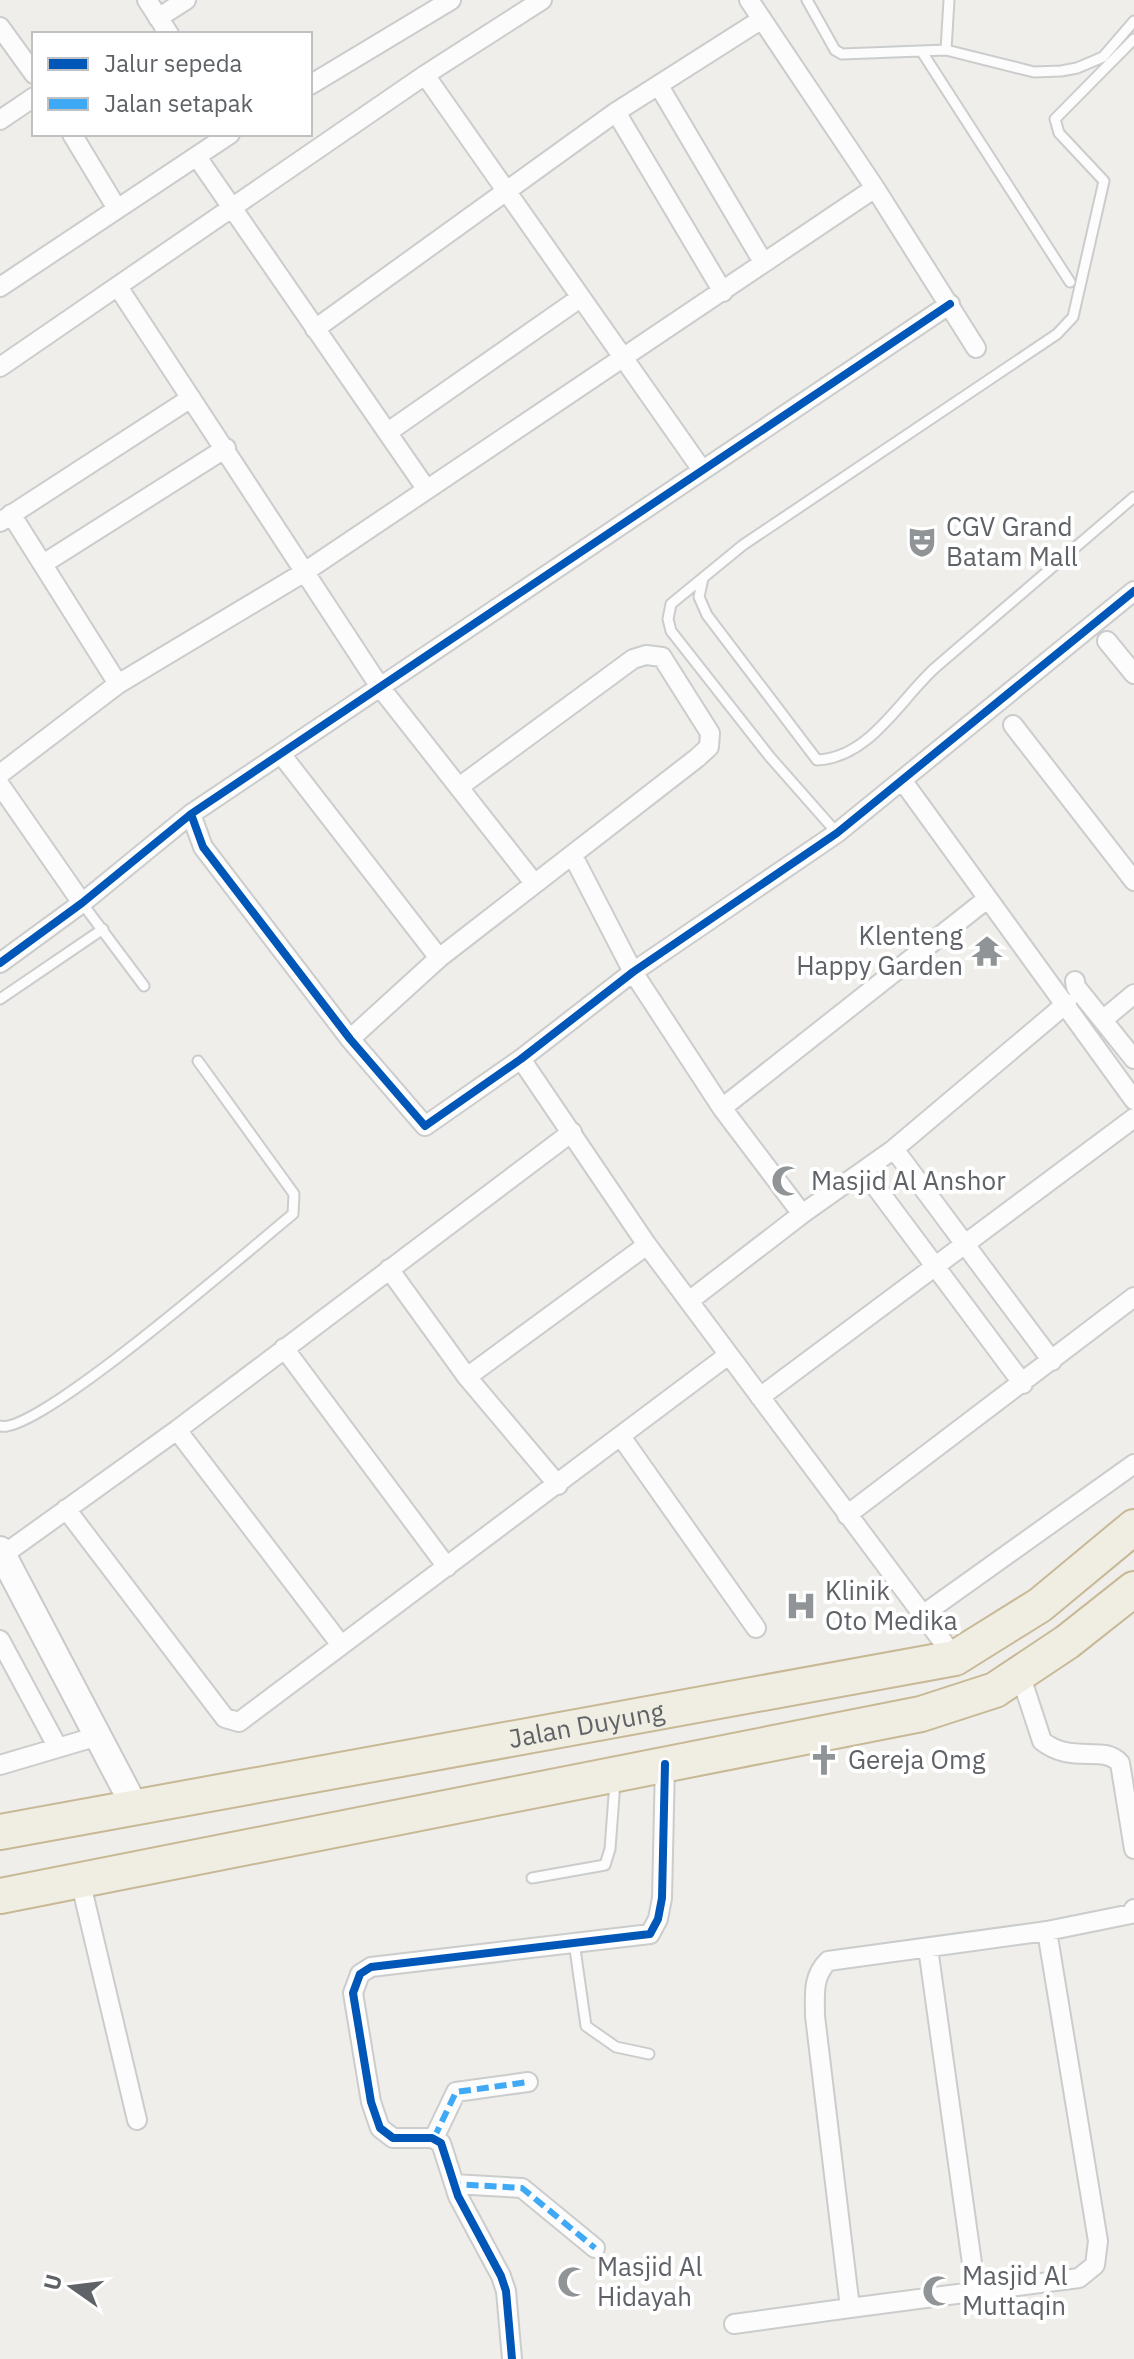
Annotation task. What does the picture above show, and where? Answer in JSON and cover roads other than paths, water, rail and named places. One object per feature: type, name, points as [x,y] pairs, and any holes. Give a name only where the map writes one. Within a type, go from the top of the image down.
[{"type":"highway","name":"Jalan Duyung","points":[[0,1832],[955,1658],[1040,1605],[1134,1527]]},
{"type":"highway","name":"Jalan Duyung","points":[[4,1895],[921,1714],[995,1690],[1134,1589]]},
{"type":"street","points":[[147,0],[168,32]]},
{"type":"street","points":[[158,18],[186,0]]},
{"type":"street","points":[[312,84],[451,0]]},
{"type":"street","points":[[0,367],[118,287],[229,206],[542,0]]},
{"type":"street","points":[[749,0],[875,188],[976,348]]},
{"type":"street","points":[[315,329],[616,112],[762,19]]},
{"type":"street","points":[[0,27],[32,71]]},
{"type":"street","points":[[425,75],[702,470]]},
{"type":"street","points":[[659,86],[763,262]]},
{"type":"street","points":[[0,120],[32,98]]},
{"type":"street","points":[[616,112],[723,292]]},
{"type":"street","points":[[73,136],[116,207]]},
{"type":"street","points":[[0,287],[116,207],[201,164],[228,136]]},
{"type":"street","points":[[201,164],[425,487]]},
{"type":"street","points":[[0,774],[118,684],[303,573],[425,487],[723,292],[875,188]]},
{"type":"street","points":[[118,287],[380,687],[534,883]]},
{"type":"street","points":[[388,432],[580,298]]},
{"type":"street","points":[[0,963],[82,903],[191,814],[950,304]]},
{"type":"street","points":[[118,684],[43,564],[5,518],[191,398]]},
{"type":"street","points":[[43,564],[226,448]]},
{"type":"street","points":[[191,814],[203,847],[350,1039],[425,1126],[521,1059],[633,972],[837,833],[1134,591]]},
{"type":"street","points":[[1107,641],[1134,674]]},
{"type":"street","points":[[350,1039],[439,958],[709,747],[710,733],[662,657],[646,655],[633,659],[459,787]]},
{"type":"street","points":[[1013,725],[1134,881]]},
{"type":"street","points":[[281,754],[439,958]]},
{"type":"street","points":[[902,780],[987,899],[1067,1003],[1134,1100]]},
{"type":"street","points":[[0,785],[82,903]]},
{"type":"street","points":[[573,856],[633,972],[722,1108],[802,1214]]},
{"type":"street","points":[[722,1108],[987,899]]},
{"type":"street","points":[[1075,981],[1076,987],[1134,1059]]},
{"type":"street","points":[[1104,1019],[1134,994]]},
{"type":"street","points":[[689,1301],[802,1214],[894,1149],[1067,1003]]},
{"type":"street","points":[[521,1059],[647,1245],[727,1356],[955,1658]]},
{"type":"street","points":[[760,1397],[1134,1118]]},
{"type":"street","points":[[136,1809],[2,1553],[177,1430],[572,1132]]},
{"type":"street","points":[[894,1149],[1052,1361]]},
{"type":"street","points":[[864,1171],[1023,1384]]},
{"type":"street","points":[[467,1377],[647,1245]]},
{"type":"street","points":[[389,1269],[467,1377],[558,1485]]},
{"type":"street","points":[[847,1515],[1134,1297]]},
{"type":"street","points":[[284,1348],[447,1567]]},
{"type":"street","points":[[66,1509],[225,1718],[239,1722],[622,1438],[727,1356]]},
{"type":"street","points":[[177,1430],[341,1645]]},
{"type":"street","points":[[622,1438],[756,1628]]},
{"type":"street","points":[[921,1616],[1134,1464]]},
{"type":"street","points":[[0,1640],[57,1746]]},
{"type":"street","points":[[1020,1674],[1042,1741],[1066,1755],[1103,1754],[1115,1757],[1120,1763],[1134,1849]]},
{"type":"street","points":[[0,1765],[98,1736]]},
{"type":"street","points":[[512,2359],[501,2276],[476,2235],[454,2184],[446,2152],[434,2138],[393,2138],[380,2128],[371,2102],[353,1993],[360,1974],[371,1967],[650,1934],[655,1929],[662,1898],[665,1764]]},
{"type":"street","points":[[80,1880],[137,2120]]},
{"type":"street","points":[[850,2308],[815,2016],[815,1982],[820,1969],[828,1961],[1047,1931],[1131,1914],[1134,1909]]},
{"type":"street","points":[[734,2324],[1079,2278],[1095,2265],[1098,2241],[1047,1931]]},
{"type":"street","points":[[928,1948],[976,2292]]},
{"type":"street","points":[[434,2138],[456,2092],[528,2082]]},
{"type":"street","points":[[454,2184],[522,2188],[595,2248]]},
{"type":"lane","points":[[807,0],[835,50],[842,54],[946,50],[1034,72],[1077,68],[1103,57],[1134,21]]},
{"type":"lane","points":[[946,50],[949,0]]},
{"type":"lane","points":[[837,833],[770,757],[671,631],[668,619],[671,604],[743,545],[1057,334],[1073,317],[1104,181],[1059,133],[1055,119],[1134,39]]},
{"type":"lane","points":[[922,52],[1070,282]]},
{"type":"lane","points":[[703,578],[699,597],[707,615],[788,725],[817,760],[840,759],[904,705],[918,683],[1134,497]]},
{"type":"lane","points":[[82,903],[144,986]]},
{"type":"lane","points":[[0,999],[103,929]]},
{"type":"lane","points":[[0,1426],[18,1425],[73,1392],[293,1214],[294,1194],[198,1061]]},
{"type":"lane","points":[[532,1878],[605,1865],[610,1849],[616,1774]]},
{"type":"lane","points":[[574,1942],[586,2026],[616,2047],[649,2054]]},
{"type":"place","name":"CGV Grand Batam Mall","points":[[922,542]]},
{"type":"place","name":"Klenteng Happy Garden","points":[[987,951]]},
{"type":"place","name":"Masjid Al Anshor","points":[[787,1181]]},
{"type":"place","name":"Klinik Oto Medika","points":[[801,1606]]},
{"type":"place","name":"Gereja Omg","points":[[824,1760]]},
{"type":"place","name":"Masjid Al Hidayah","points":[[573,2282]]},
{"type":"place","name":"Masjid Al Muttaqin","points":[[938,2291]]}]
